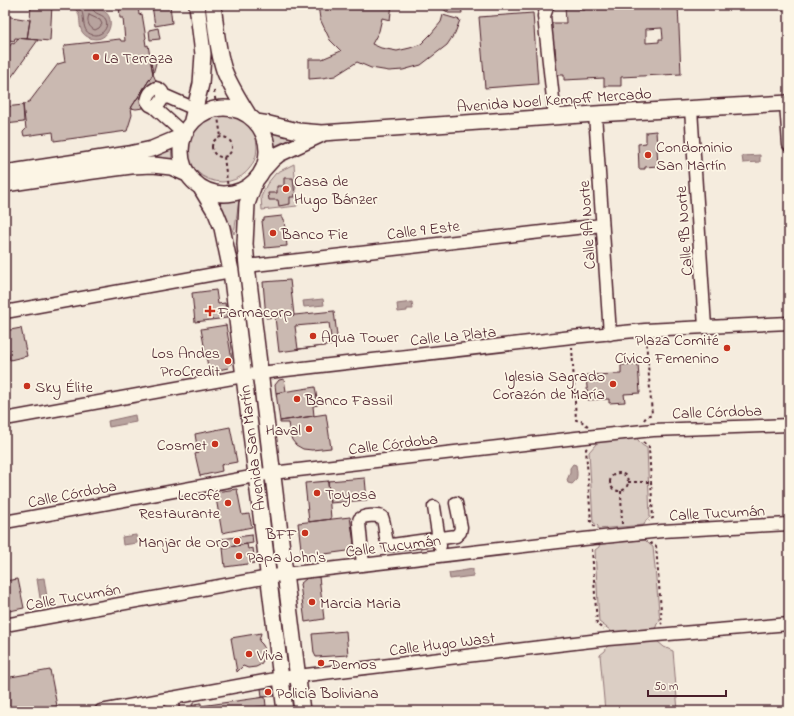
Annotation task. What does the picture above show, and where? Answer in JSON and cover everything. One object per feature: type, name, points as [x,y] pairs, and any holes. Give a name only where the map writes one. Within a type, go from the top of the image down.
[{"type":"main road","points":[[196,5],[203,54],[201,84],[197,114],[183,135],[180,149],[181,162],[193,182],[202,188],[228,199],[243,190],[259,176]]},
{"type":"main road","points":[[213,5],[220,53],[224,69],[230,83],[253,119]]},
{"type":"main road","name":"Avenida Noel Kempff Mercado","points":[[197,114],[214,108],[226,107],[239,110],[253,119],[269,124],[298,131],[322,133],[595,114],[788,103]]},
{"type":"main road","name":"Avenida San Martín","points":[[253,119],[263,133],[267,145],[267,158],[247,204],[245,244],[246,266],[302,711]]},
{"type":"main road","name":"Avenida Noel Kempff Mercado","points":[[259,176],[279,154],[322,133]]},
{"type":"main road","points":[[5,173],[130,154],[152,149],[183,135]]},
{"type":"main road","points":[[5,184],[146,165],[171,167],[187,174]]},
{"type":"main road","name":"Avenida San Martín","points":[[202,188],[216,213],[222,228],[231,271],[285,711]]},
{"type":"street","points":[[548,5],[544,16],[555,117]]},
{"type":"street","points":[[183,135],[147,101],[151,90],[156,88],[160,89],[163,95],[197,114]]},
{"type":"street","points":[[788,103],[789,144]]},
{"type":"street","name":"Calle 9B Norte","points":[[691,109],[705,327]]},
{"type":"street","name":"Calle 9A Norte","points":[[595,114],[610,334]]},
{"type":"street","name":"Calle 9 Este","points":[[246,266],[602,225]]},
{"type":"street","points":[[5,312],[231,271]]},
{"type":"street","name":"Calle La Plata","points":[[5,419],[260,373],[645,330],[789,324]]},
{"type":"street","name":"Calle Córdoba","points":[[5,522],[272,473],[641,431],[789,424]]},
{"type":"street","points":[[363,565],[360,519],[378,515],[382,517],[388,544],[392,545],[456,536],[460,532],[461,527],[456,503]]},
{"type":"street","points":[[434,507],[441,556]]},
{"type":"street","name":"Calle Tucumán","points":[[5,625],[269,576],[584,538],[648,532],[789,524]]},
{"type":"street","name":"Calle Hugo Wast","points":[[101,711],[281,678],[600,640],[789,624]]},
{"type":"street","points":[[171,698],[173,711]]},
{"type":"path","points":[[208,91],[214,91],[221,137]]},
{"type":"path","points":[[221,137],[228,139],[232,145],[230,153],[224,157],[219,157],[216,155],[211,148],[214,140],[217,138],[221,137]]},
{"type":"path","points":[[224,157],[228,199]]},
{"type":"path","points":[[645,330],[652,414],[644,419],[641,431],[642,440],[644,444],[649,447],[653,518],[650,519],[648,523],[648,540],[656,546],[662,624],[658,625],[656,635]]},
{"type":"path","points":[[572,337],[576,420],[588,425],[592,436]]},
{"type":"path","points":[[616,473],[622,473],[626,476],[628,482],[626,488],[621,490],[615,490],[610,485],[611,477],[616,473]]},
{"type":"path","points":[[628,482],[651,482]]},
{"type":"path","points":[[621,490],[623,535]]},
{"type":"shaded area","points":[[222,112],[235,115],[247,122],[254,134],[257,147],[254,160],[247,172],[235,179],[222,182],[209,179],[197,172],[190,160],[187,147],[190,134],[197,122],[209,115]]},
{"type":"shaded area","points":[[267,127],[303,137],[283,142],[275,146]]},
{"type":"shaded area","points":[[171,145],[172,160],[141,155]]},
{"type":"shaded area","points":[[294,164],[297,206],[262,210],[261,197],[267,184],[276,173]]},
{"type":"shaded area","points":[[239,200],[234,234],[220,202]]},
{"type":"shaded area","points":[[635,436],[642,445],[647,448],[650,517],[646,520],[644,525],[598,529],[598,526],[593,522],[589,452],[596,444],[598,439]]},
{"type":"shaded area","points":[[645,540],[653,547],[660,621],[654,632],[612,634],[610,630],[599,622],[595,550],[599,547],[600,542]]},
{"type":"shaded area","points":[[657,641],[664,647],[673,651],[678,711],[605,711],[600,655],[605,651],[608,645]]},
{"type":"water","points":[[59,5],[95,5],[98,9],[105,11],[109,16],[110,27],[107,33],[103,37],[97,39],[90,38],[82,32],[79,14],[77,11],[69,6],[60,9],[58,7]]},
{"type":"water","points":[[760,155],[760,162],[743,163],[742,156]]},
{"type":"water","points":[[323,299],[324,305],[304,307],[303,301]]},
{"type":"water","points":[[412,302],[413,309],[398,312],[397,304]]},
{"type":"water","points":[[135,415],[136,422],[109,427],[108,421]]},
{"type":"water","points":[[573,464],[576,465],[577,476],[576,480],[572,484],[568,483],[567,480],[570,473],[570,468]]},
{"type":"water","points":[[136,535],[137,543],[123,545],[122,537]]},
{"type":"water","points":[[473,569],[473,576],[450,579],[449,573]]},
{"type":"water","points":[[44,578],[47,597],[40,598],[37,579]]},
{"type":"building","points":[[31,5],[52,5],[50,41],[27,39]]},
{"type":"building","points":[[119,5],[138,5],[139,15],[142,14],[146,46],[148,45],[153,74],[131,108],[132,115],[127,131],[54,141],[53,132],[24,136],[23,132],[26,129],[23,105],[30,101],[58,64],[65,62],[63,49],[66,45],[120,39],[121,41],[125,41],[123,18],[120,18]]},
{"type":"building","points":[[152,5],[170,5],[172,23],[155,26]]},
{"type":"building","points":[[318,5],[392,5],[390,20],[382,18],[379,31],[372,44],[381,48],[397,51],[421,44],[441,22],[443,15],[460,20],[455,33],[447,45],[421,65],[403,70],[389,71],[371,68],[357,62],[335,76],[309,79],[309,59],[322,59],[341,51],[330,40],[320,19]]},
{"type":"building","points":[[439,5],[461,5],[462,13],[448,13]]},
{"type":"building","points":[[565,5],[579,5],[580,10],[585,10],[585,5],[678,5],[681,74],[621,77],[621,86],[604,86],[604,78],[564,80],[564,75],[557,75],[555,47],[551,47],[550,23],[566,23]],"holes":[[[662,28],[663,39],[659,39],[659,42],[646,43],[646,29]]]},
{"type":"building","points":[[533,13],[538,84],[485,88],[479,17]]},
{"type":"building","points":[[5,16],[30,20],[27,39],[15,38],[14,41],[5,39]]},
{"type":"building","points":[[158,28],[160,39],[150,40],[149,30]]},
{"type":"building","points":[[18,38],[38,40],[5,86],[5,52]]},
{"type":"building","points":[[149,53],[154,58],[156,63],[153,74]]},
{"type":"building","points":[[153,74],[157,83],[156,95],[153,100],[143,108],[131,108]]},
{"type":"building","points":[[23,105],[24,122],[5,124],[5,107]]},
{"type":"building","name":"Condominio San Martín","points":[[656,131],[658,166],[639,169],[638,144],[646,143],[646,132]]},
{"type":"building","name":"Casa de Hugo Bánzer","points":[[284,178],[293,178],[295,197],[290,197],[290,204],[279,206],[278,200],[269,200],[268,193],[277,193],[277,186],[284,186]]},
{"type":"building","points":[[282,216],[282,219],[284,219],[287,246],[265,248],[262,221],[264,218]]},
{"type":"building","points":[[290,280],[294,315],[266,318],[263,282]]},
{"type":"building","name":"Farmacorp","points":[[216,290],[218,304],[225,303],[227,318],[195,322],[192,293]]},
{"type":"building","points":[[334,311],[338,344],[279,352],[275,317]]},
{"type":"building","name":"Aqua Tower","points":[[329,323],[332,345],[298,349],[295,326]]},
{"type":"building","points":[[226,325],[232,360],[231,365],[228,368],[209,372],[201,329]]},
{"type":"building","points":[[21,328],[27,356],[10,360],[5,331]]},
{"type":"building","name":"Iglesia Sagrado Corazón de María","points":[[638,364],[640,393],[624,394],[625,402],[609,403],[609,399],[588,400],[586,375],[621,374],[621,365]]},
{"type":"building","points":[[284,379],[286,391],[276,393],[275,385],[279,380]]},
{"type":"building","name":"Banco Fassil","points":[[315,387],[318,405],[313,406],[314,416],[280,421],[276,393]]},
{"type":"building","name":"Haval","points":[[326,414],[331,448],[312,450],[303,449],[296,445],[292,440],[288,423],[280,423],[280,421]]},
{"type":"building","name":"Cosmet","points":[[230,427],[237,462],[221,465],[222,471],[200,476],[195,454],[198,453],[195,434]]},
{"type":"building","points":[[365,478],[367,500],[330,503],[328,481]]},
{"type":"building","name":"Toyosa","points":[[328,481],[331,519],[309,522],[305,483]]},
{"type":"building","name":"Lecofé Restaurante","points":[[237,489],[242,515],[249,514],[252,527],[222,533],[215,492]]},
{"type":"building","points":[[350,517],[355,550],[302,557],[298,523]]},
{"type":"building","name":"Manjar de Oro","points":[[252,535],[253,543],[223,548],[221,539]]},
{"type":"building","name":"Papa John's","points":[[247,544],[248,549],[253,548],[255,563],[225,567],[223,548]]},
{"type":"building","name":"Marcia Maria","points":[[319,577],[324,619],[305,622],[300,584],[307,578]]},
{"type":"building","points":[[18,579],[24,608],[5,612],[5,581]]},
{"type":"building","points":[[346,631],[348,655],[316,657],[314,653],[312,634]]},
{"type":"building","name":"Viva","points":[[261,633],[259,641],[264,647],[265,652],[263,661],[256,667],[248,668],[243,666],[237,672],[231,638]]},
{"type":"building","points":[[50,670],[57,706],[30,711],[5,711],[5,678]]},
{"type":"building","name":"Policia Boliviana","points":[[273,686],[275,696],[262,697],[261,688]]},
{"type":"building","points":[[265,697],[266,706],[256,707],[257,711],[193,711],[192,704],[201,703],[201,706]]},
{"type":"place","name":"La Terraza","points":[[96,57]]},
{"type":"place","name":"Condominio San Martín","points":[[648,155]]},
{"type":"place","name":"Casa de Hugo Bánzer","points":[[286,189]]},
{"type":"place","name":"Banco Fie","points":[[273,233]]},
{"type":"place","name":"Farmacorp","points":[[210,311]]},
{"type":"place","name":"Aqua Tower","points":[[313,336]]},
{"type":"place","name":"Plaza Comité Cívico Femenino","points":[[727,348]]},
{"type":"place","name":"Los Andes ProCredit","points":[[228,361]]},
{"type":"place","name":"Iglesia Sagrado Corazón de María","points":[[613,384]]},
{"type":"place","name":"Sky Élite","points":[[27,386]]},
{"type":"place","name":"Banco Fassil","points":[[297,399]]},
{"type":"place","name":"Haval","points":[[309,429]]},
{"type":"place","name":"Cosmet","points":[[215,444]]},
{"type":"place","name":"Toyosa","points":[[317,493]]},
{"type":"place","name":"Lecofé Restaurante","points":[[228,503]]},
{"type":"place","name":"BFF","points":[[305,533]]},
{"type":"place","name":"Manjar de Oro","points":[[237,541]]},
{"type":"place","name":"Papa John's","points":[[239,556]]},
{"type":"place","name":"Marcia Maria","points":[[312,602]]},
{"type":"place","name":"Viva","points":[[249,654]]},
{"type":"place","name":"Demos","points":[[321,663]]},
{"type":"place","name":"Policia Boliviana","points":[[268,692]]}]
